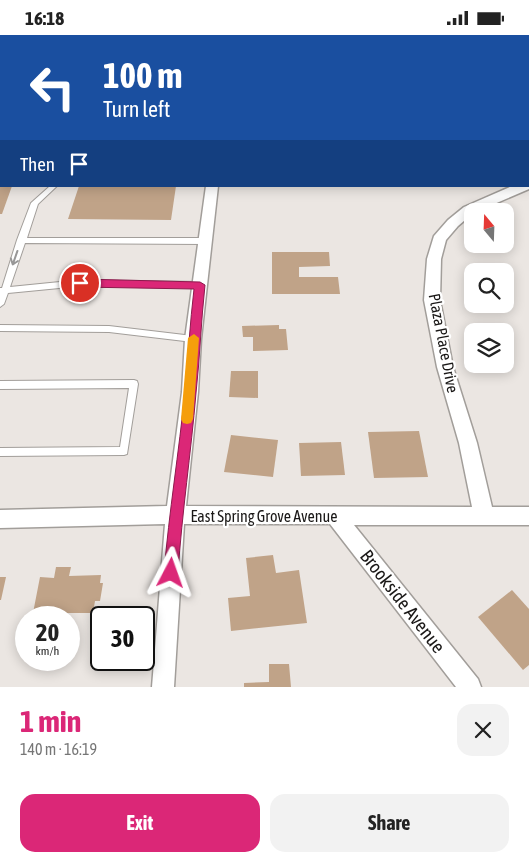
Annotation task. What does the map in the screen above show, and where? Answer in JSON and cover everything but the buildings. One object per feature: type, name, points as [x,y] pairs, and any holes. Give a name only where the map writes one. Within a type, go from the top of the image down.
[{"type":"street","points":[[163,687],[175,515],[212,187]]},
{"type":"street","name":"Plaza Place Drive","points":[[484,516],[468,443],[445,367],[432,300],[434,259],[440,239],[453,223],[468,210],[522,187]]},
{"type":"street","name":"East Spring Grove Avenue","points":[[0,519],[175,515],[529,516]]},
{"type":"street","name":"Brookside Avenue","points":[[335,516],[470,687]]},
{"type":"lane","points":[[0,304],[2,290],[35,203],[53,187]]},
{"type":"lane","points":[[21,240],[205,241]]},
{"type":"lane","points":[[2,290],[80,283],[200,285]]},
{"type":"lane","points":[[0,328],[109,329],[194,339]]},
{"type":"lane","points":[[0,385],[134,385],[124,451],[0,451]]},
{"type":"slow traffic","points":[[187,419],[194,338]]},
{"type":"route","points":[[80,283],[200,285],[190,392],[175,515],[171,573]]}]
